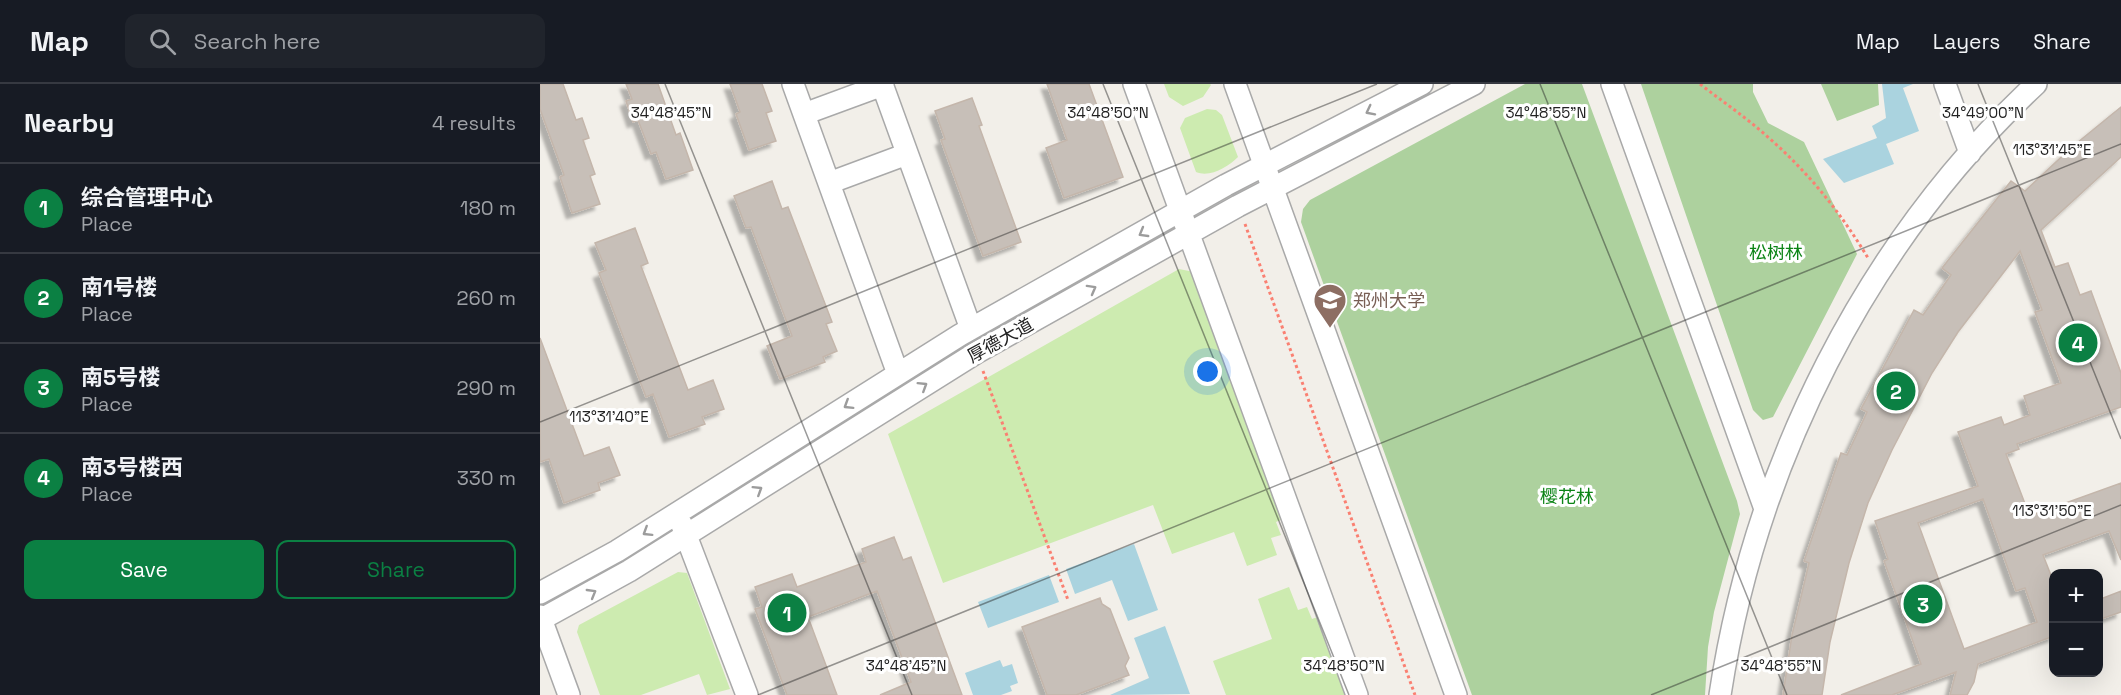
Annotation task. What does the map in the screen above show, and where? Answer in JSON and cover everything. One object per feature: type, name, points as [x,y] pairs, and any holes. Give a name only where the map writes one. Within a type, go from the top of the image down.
[{"type":"lane","points":[[793,84],[898,374]]},
{"type":"lane","points":[[1134,84],[1357,695]]},
{"type":"lane","points":[[1235,84],[1456,695]]},
{"type":"lane","name":"厚德大道","points":[[540,593],[600,561],[970,329],[1265,165],[1422,84]]},
{"type":"lane","name":"厚德大道","points":[[540,618],[620,576],[976,353],[1238,206],[1474,84]]},
{"type":"lane","points":[[1612,84],[1765,509]]},
{"type":"lane","points":[[1945,84],[1970,153]]},
{"type":"lane","points":[[1720,695],[1735,614],[1765,509],[1788,448],[1821,374],[1879,274],[1927,205],[1970,153],[2036,84]]},
{"type":"lane","points":[[804,114],[882,85],[970,329]]},
{"type":"lane","points":[[829,183],[908,154]]},
{"type":"lane","points":[[678,513],[747,695]]},
{"type":"lane","points":[[540,618],[569,695]]},
{"type":"path","points":[[1700,84],[1768,136],[1801,169],[1852,232],[1879,274]]},
{"type":"path","points":[[1238,206],[1415,695]]},
{"type":"path","points":[[976,353],[1068,600]]},
{"type":"green space","points":[[1164,84],[1211,85],[1203,97],[1183,106],[1169,97]]},
{"type":"green space","name":"樱花林","points":[[1525,84],[1582,84],[1737,501],[1740,514],[1714,612],[1708,647],[1705,695],[1472,695],[1301,222],[1303,209],[1310,200]]},
{"type":"green space","name":"松树林","points":[[1641,84],[1753,84],[1753,92],[1768,123],[1804,142],[1857,254],[1773,417],[1763,420],[1753,410]]},
{"type":"green space","points":[[1821,84],[1878,84],[1879,105],[1837,121]]},
{"type":"green space","points":[[1207,109],[1216,110],[1222,115],[1238,157],[1213,173],[1207,174],[1196,172],[1180,128],[1185,118]]},
{"type":"green space","points":[[1179,269],[1194,272],[1285,518],[1276,522],[1281,535],[1271,538],[1277,555],[1247,566],[1234,532],[1172,554],[1153,505],[943,583],[888,434]]},
{"type":"green space","points":[[678,572],[687,573],[730,689],[707,695],[699,674],[641,695],[600,695],[577,632],[579,625]]},
{"type":"green space","points":[[1289,587],[1298,610],[1307,607],[1312,619],[1320,616],[1350,695],[1226,695],[1213,661],[1272,639],[1258,599]]},
{"type":"water","points":[[1882,84],[1913,84],[1903,88],[1919,131],[1886,144],[1894,164],[1844,183],[1823,159],[1877,138],[1872,126],[1886,118]]},
{"type":"water","points":[[1134,544],[1158,610],[1128,621],[1112,580],[1075,594],[1066,569]]},
{"type":"water","points":[[1049,575],[1059,602],[988,628],[978,602]]},
{"type":"water","points":[[1165,626],[1190,694],[1110,695],[1149,678],[1134,638]]},
{"type":"water","points":[[1000,660],[1003,667],[1012,664],[1018,683],[1010,686],[1012,691],[1001,695],[973,695],[965,673]]},
{"type":"building","points":[[540,84],[563,84],[576,120],[582,118],[589,138],[583,140],[595,174],[590,176],[600,204],[572,213],[560,177],[564,175],[540,109]]},
{"type":"building","points":[[626,84],[658,84],[676,135],[680,133],[693,170],[666,179],[656,152],[651,154],[638,120],[633,122],[626,101],[632,99]]},
{"type":"building","points":[[730,84],[762,84],[772,111],[766,113],[776,141],[749,150],[736,114],[740,112]]},
{"type":"building","points":[[1047,84],[1089,84],[1123,177],[1064,198],[1046,148],[1067,140]]},
{"type":"building","points":[[972,98],[982,125],[979,126],[1021,242],[983,256],[941,140],[945,139],[935,111]]},
{"type":"building","points":[[2121,107],[2121,157],[2041,230],[2055,267],[2068,263],[2080,295],[2091,291],[2121,373],[2121,407],[2017,444],[2019,449],[2006,454],[2027,509],[2032,507],[2035,514],[2121,483],[2121,560],[2109,531],[2043,555],[2049,570],[2049,638],[1978,664],[1974,682],[1967,695],[1950,695],[1956,672],[1892,695],[1841,695],[1921,664],[1884,561],[1888,559],[1875,521],[1978,486],[1958,432],[2001,417],[2004,425],[2030,415],[2024,396],[2061,383],[2035,312],[2042,310],[2020,251],[1958,332],[1932,373],[1892,450],[1868,503],[1849,563],[1830,642],[1822,695],[1783,695],[1792,635],[1809,563],[1804,561],[1841,453],[1847,455],[1867,412],[1861,409],[1914,310],[1923,315],[1951,275],[1942,268],[2011,181],[2025,191],[2072,147]],"holes":[[[1983,499],[2016,591],[2025,588],[2037,622],[1964,649],[1918,523]]]},
{"type":"building","points":[[772,181],[782,209],[788,207],[832,322],[826,324],[837,351],[823,357],[825,362],[780,379],[767,346],[792,336],[751,227],[746,228],[734,196]]},
{"type":"building","points":[[635,228],[648,263],[641,266],[688,390],[713,380],[724,409],[702,417],[705,424],[669,437],[653,394],[646,397],[599,273],[606,270],[595,243]]},
{"type":"building","points":[[540,338],[584,456],[609,447],[620,475],[598,483],[600,490],[564,503],[549,459],[540,462]]},
{"type":"building","points":[[894,537],[903,560],[911,557],[962,695],[880,695],[911,682],[877,591],[808,617],[837,695],[787,695],[755,609],[762,607],[755,587],[792,574],[797,587],[866,562],[862,549]]},
{"type":"building","points":[[2121,591],[2121,612],[2103,618],[2103,598]]},
{"type":"building","points":[[1100,598],[1102,604],[1110,609],[1129,658],[1125,666],[1129,675],[1076,695],[1047,695],[1022,627]]},
{"type":"place","name":"郑州大学","points":[[1330,329]]},
{"type":"place","name":"南3号楼西","points":[[2078,343]]},
{"type":"place","name":"南1号楼","points":[[1896,391]]},
{"type":"place","name":"南5号楼","points":[[1923,604]]},
{"type":"place","name":"综合管理中心","points":[[787,613]]}]
